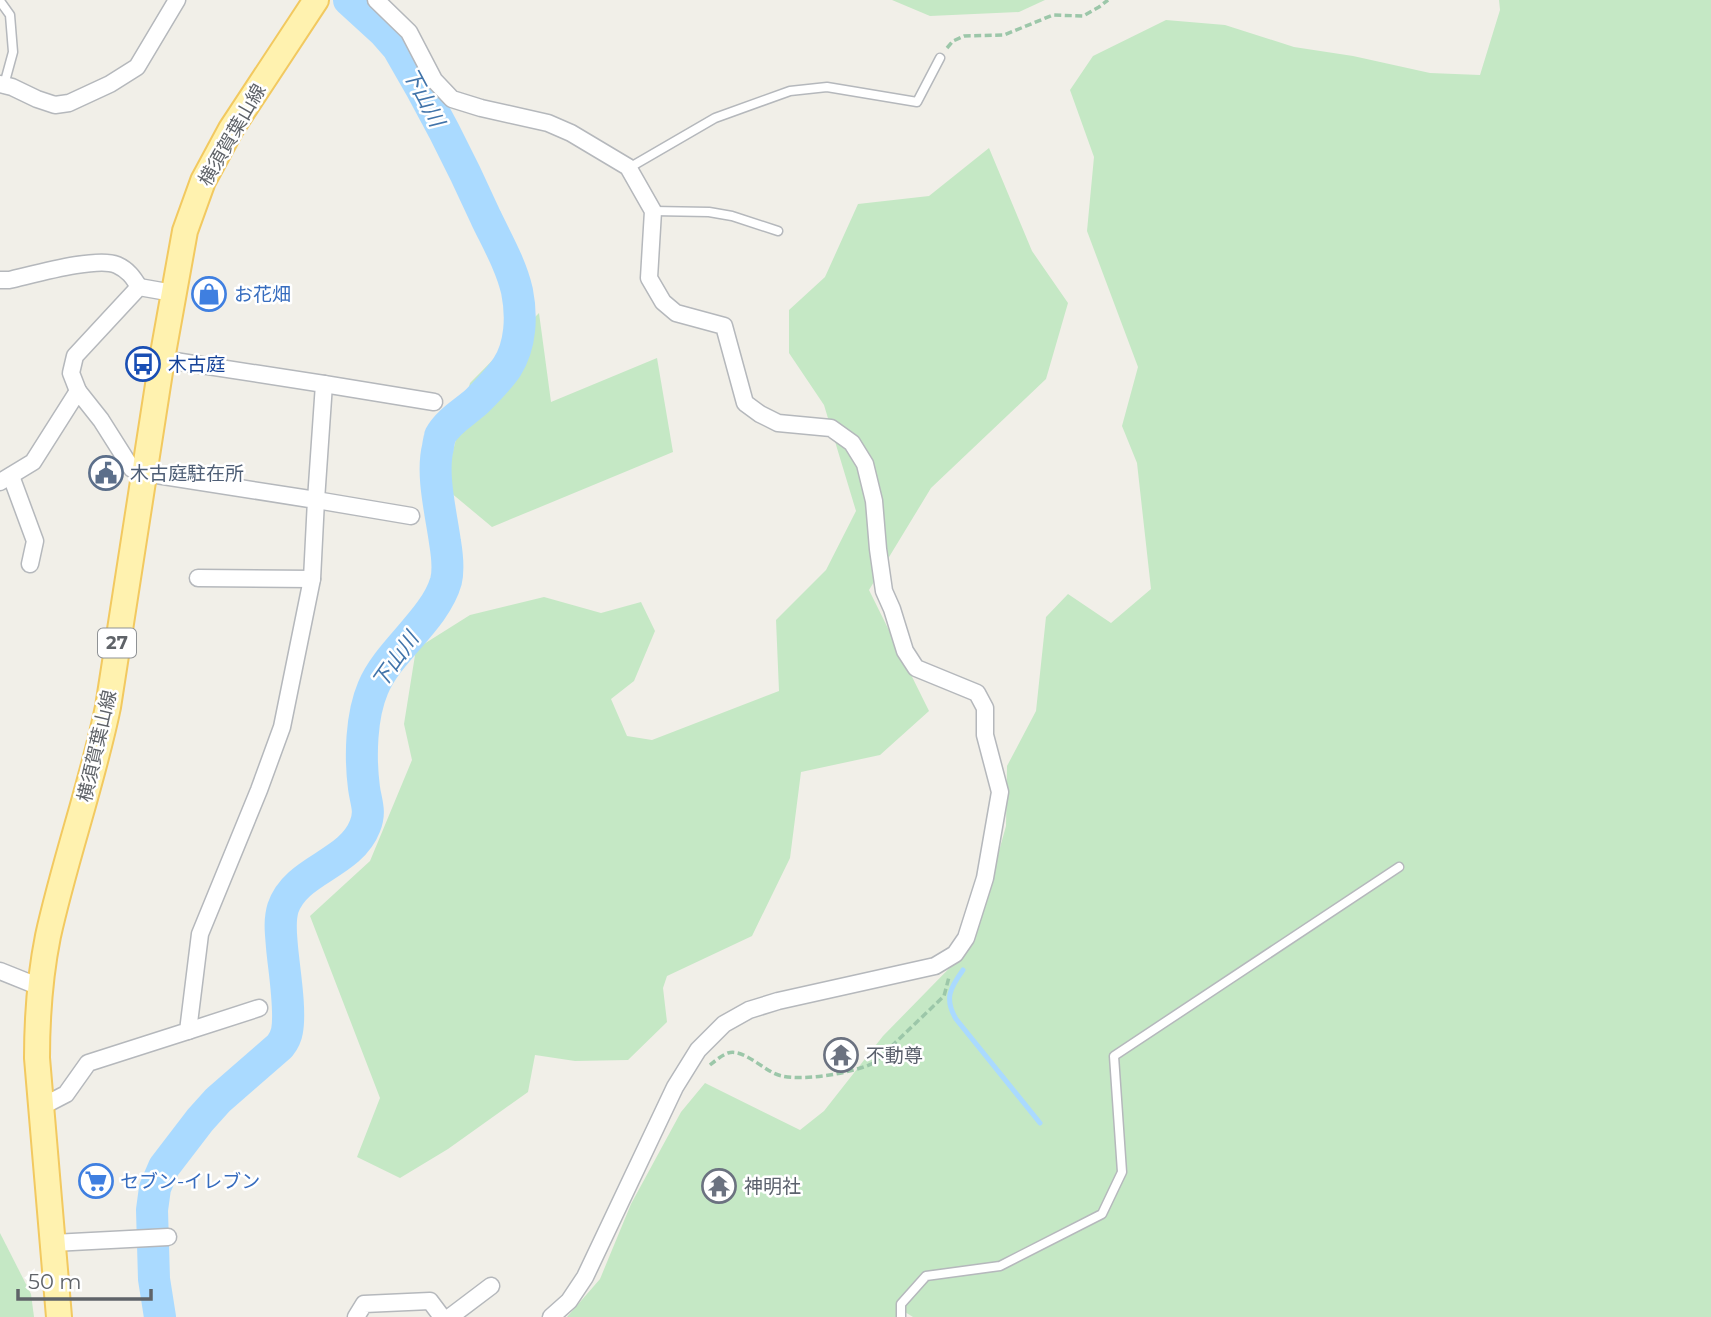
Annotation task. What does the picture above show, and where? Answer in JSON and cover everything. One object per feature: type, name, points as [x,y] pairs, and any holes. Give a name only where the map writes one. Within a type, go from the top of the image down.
[{"type":"main road","name":"横須賀葉山線","points":[[59,1317],[37,1058],[40,987],[48,937],[106,718],[162,359],[185,231],[203,181],[231,129],[316,0]]},
{"type":"street","points":[[2,85],[55,104],[69,103],[137,67],[177,0]]},
{"type":"street","points":[[376,0],[409,32],[434,80],[452,99],[548,123],[571,133],[628,167],[653,211],[649,278],[663,302],[676,313],[724,326],[745,403],[778,423],[831,428],[852,443],[865,464],[874,501],[884,592],[905,651],[916,668],[977,693],[985,708],[985,735],[1000,792],[985,878],[966,938],[955,954],[935,966],[778,1001],[750,1010],[724,1024],[698,1050],[675,1087],[585,1277],[569,1301],[551,1317]]},
{"type":"street","points":[[0,279],[9,280],[91,263],[115,264],[131,274],[139,287],[173,293]]},
{"type":"street","points":[[139,287],[75,356],[71,373],[78,391],[101,420],[132,469],[411,516]]},
{"type":"street","points":[[162,359],[434,402]]},
{"type":"street","points":[[188,1031],[200,934],[282,727],[312,579],[324,384]]},
{"type":"street","points":[[30,564],[35,541],[5,479],[33,462],[78,391]]},
{"type":"street","points":[[198,578],[312,579]]},
{"type":"street","points":[[0,971],[40,987]]},
{"type":"street","points":[[41,1107],[66,1094],[88,1063],[259,1008]]},
{"type":"street","points":[[53,1243],[156,1237]]},
{"type":"street","points":[[450,1317],[491,1286]]},
{"type":"street","points":[[356,1317],[364,1304],[430,1301],[442,1317]]},
{"type":"lane","points":[[0,1],[10,15],[13,52],[2,85]]},
{"type":"lane","points":[[628,167],[715,118],[790,91],[827,88],[917,102],[940,58]]},
{"type":"lane","points":[[653,211],[709,212],[732,216],[778,231]]},
{"type":"lane","points":[[901,1317],[901,1304],[926,1276],[1000,1266],[1102,1214],[1122,1172],[1114,1056],[1399,867]]},
{"type":"path","points":[[940,58],[953,41],[964,36],[1004,35],[1054,15],[1083,16],[1108,0]]},
{"type":"path","points":[[707,1066],[728,1053],[742,1054],[768,1071],[783,1077],[818,1077],[860,1070],[874,1063],[944,996],[955,954]]},
{"type":"green space","points":[[892,0],[1045,0],[1019,12],[930,16]]},
{"type":"green space","points":[[1499,0],[1711,0],[1711,1317],[913,1317],[900,1309],[898,1317],[567,1317],[600,1279],[631,1204],[681,1112],[705,1083],[800,1130],[824,1111],[883,1036],[973,944],[1006,826],[1007,766],[1036,711],[1046,617],[1068,594],[1111,623],[1151,589],[1137,463],[1122,426],[1138,367],[1087,231],[1094,157],[1070,90],[1093,56],[1166,20],[1225,25],[1294,47],[1353,56],[1430,73],[1480,75],[1500,10]]},
{"type":"green space","points":[[989,148],[1032,251],[1068,303],[1046,379],[931,488],[869,590],[929,711],[880,755],[801,772],[790,858],[752,936],[667,976],[663,988],[667,1022],[628,1060],[575,1061],[535,1055],[528,1092],[448,1149],[400,1178],[357,1157],[380,1098],[310,916],[370,861],[412,760],[404,724],[416,649],[470,615],[544,597],[601,613],[641,602],[655,631],[634,681],[611,699],[627,736],[652,740],[779,691],[776,620],[826,570],[856,511],[824,405],[789,353],[789,310],[825,277],[858,204],[929,196]]},
{"type":"green space","points":[[539,313],[551,402],[657,358],[673,452],[492,527],[444,487],[470,383]]},
{"type":"green space","points":[[0,1233],[31,1294],[34,1317],[0,1317]]},
{"type":"waterway","name":"下山川","points":[[160,1317],[154,1279],[152,1210],[155,1188],[164,1167],[200,1120],[218,1100],[280,1046],[285,1037],[288,1012],[281,932],[283,908],[299,884],[348,850],[365,826],[368,811],[362,750],[369,699],[389,661],[432,609],[447,576],[436,481],[440,436],[504,371],[512,358],[519,330],[519,301],[511,272],[422,89],[398,48],[349,0]]},
{"type":"waterway","points":[[963,970],[950,994],[952,1012],[1040,1123]]},
{"type":"place","name":"お花畑","points":[[209,294]]},
{"type":"place","name":"木古庭","points":[[143,364]]},
{"type":"place","name":"木古庭駐在所","points":[[106,473]]},
{"type":"place","name":"不動尊","points":[[841,1055]]},
{"type":"place","name":"セブン-イレブン","points":[[96,1181]]},
{"type":"place","name":"神明社","points":[[719,1186]]}]
